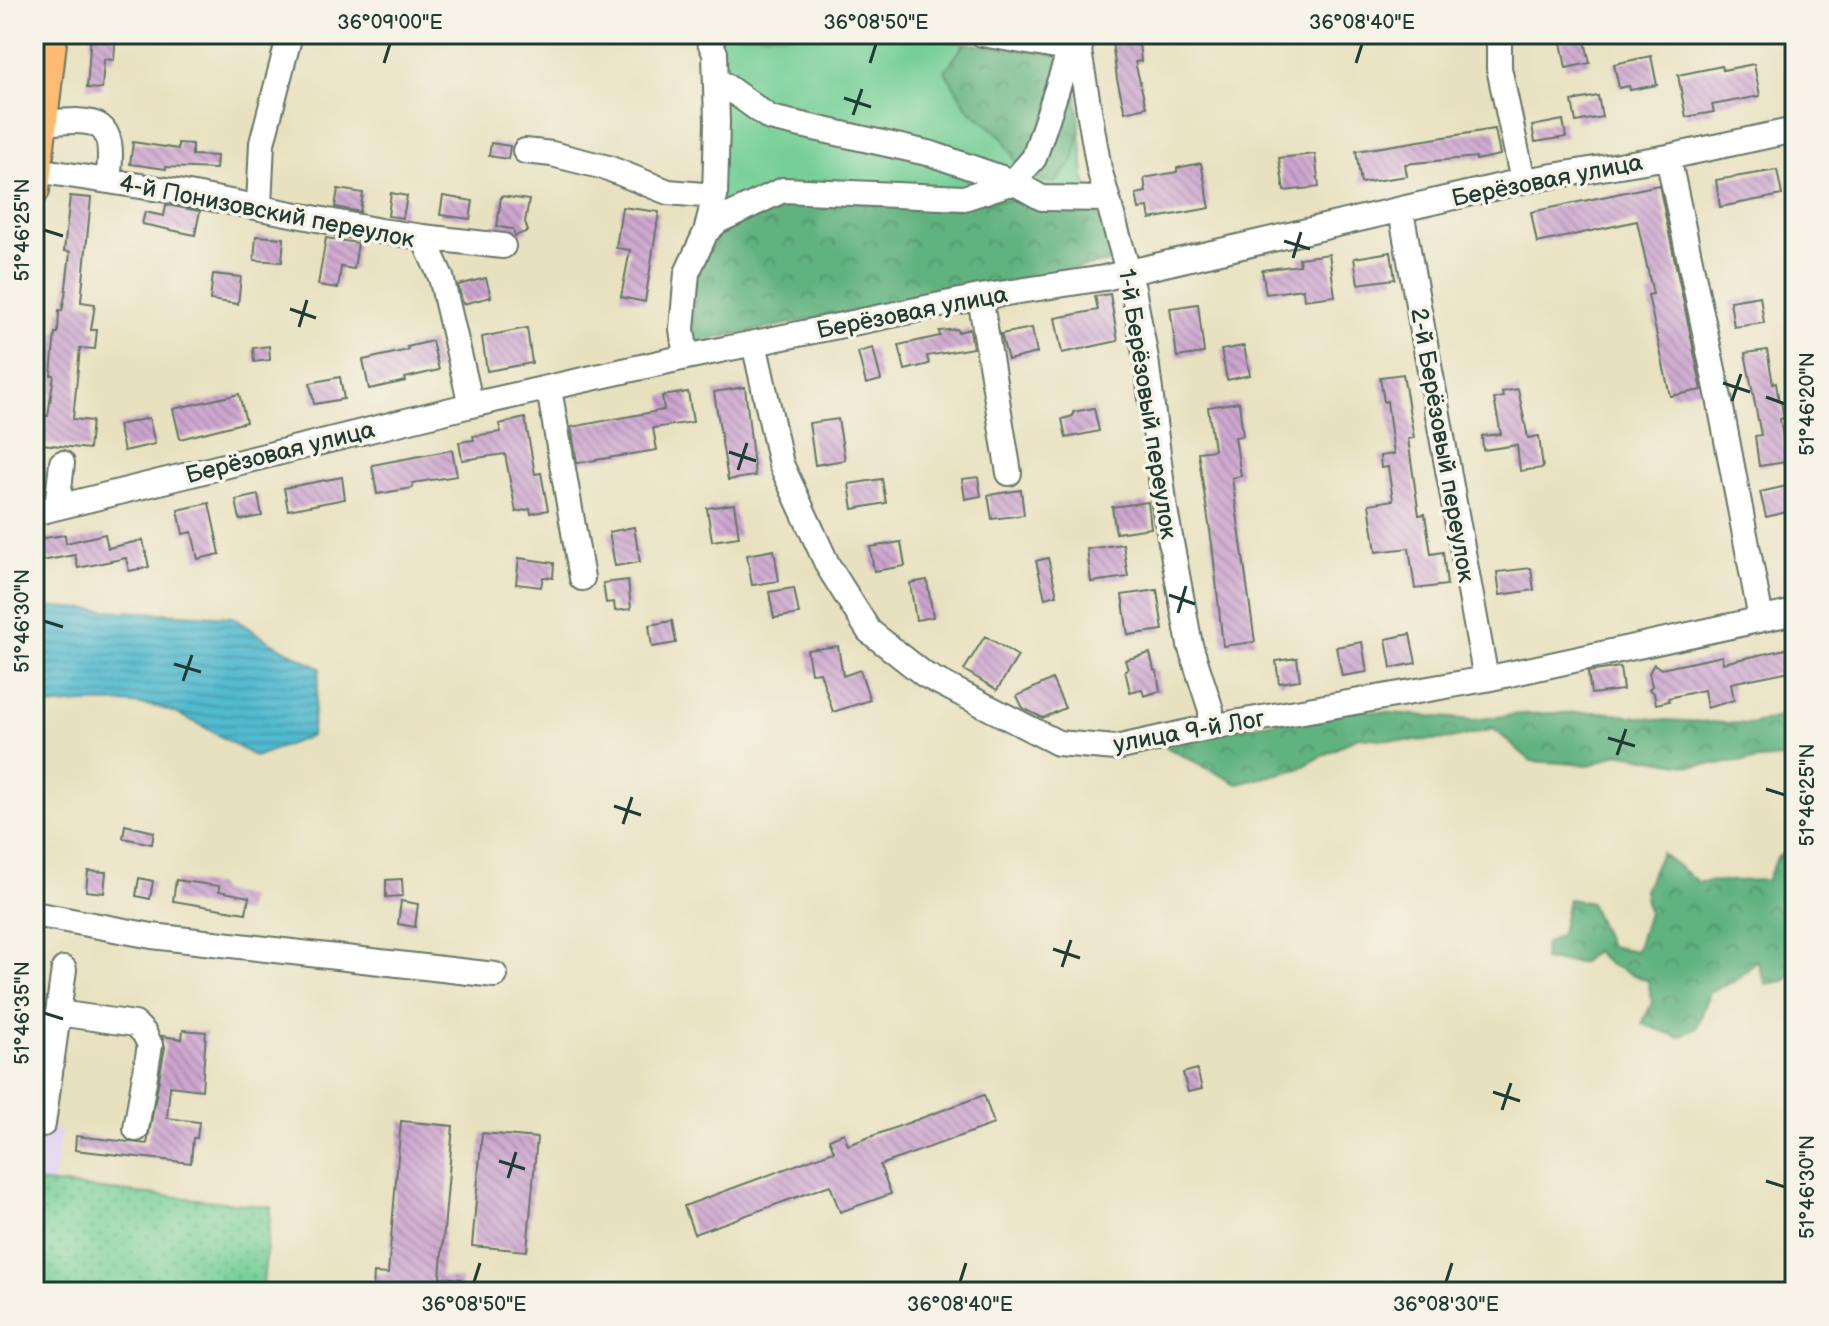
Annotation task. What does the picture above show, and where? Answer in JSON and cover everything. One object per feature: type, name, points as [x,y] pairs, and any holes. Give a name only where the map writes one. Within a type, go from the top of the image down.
[{"type":"main road","points":[[35,180],[52,34]]},
{"type":"street","points":[[259,206],[262,143],[290,34]]},
{"type":"street","points":[[686,357],[682,329],[687,273],[706,232],[715,196],[715,53],[706,34]]},
{"type":"street","points":[[706,232],[718,221],[783,190],[964,198],[1013,182],[1034,158],[1077,45],[982,34]]},
{"type":"street","points":[[1499,34],[1499,68],[1523,181]]},
{"type":"street","name":"1-й Берёзовый переулок","points":[[1077,45],[1106,199],[1129,272],[1146,359],[1165,510],[1187,630],[1211,710],[1211,727]]},
{"type":"street","points":[[716,79],[770,118],[932,154],[1013,182],[1042,198],[1106,199]]},
{"type":"street","points":[[42,123],[87,120],[102,128],[109,138],[111,149],[108,180]]},
{"type":"street","name":"Берёзовая улица","points":[[46,510],[471,405],[686,357],[980,297],[1129,272],[1523,181],[1668,157],[1795,130]]},
{"type":"street","points":[[525,151],[552,154],[608,168],[668,192],[715,196]]},
{"type":"street","points":[[1668,157],[1719,398],[1761,619]]},
{"type":"street","name":"4-й Понизовский переулок","points":[[35,180],[108,180],[423,237],[441,277],[471,405]]},
{"type":"street","name":"2-й Берёзовый переулок","points":[[1401,211],[1486,679]]},
{"type":"street","points":[[423,237],[503,246]]},
{"type":"street","points":[[980,297],[1009,473]]},
{"type":"street","name":"улица 9-й Лог","points":[[754,343],[781,464],[828,566],[869,631],[925,675],[1058,743],[1116,748],[1211,727],[1486,679],[1795,612]]},
{"type":"street","points":[[549,389],[582,578]]},
{"type":"street","points":[[46,510],[62,463]]},
{"type":"street","points":[[34,914],[152,936],[495,975]]},
{"type":"street","points":[[34,1123],[43,1124],[64,969]]},
{"type":"street","points":[[58,1013],[135,1024],[144,1033],[150,1045],[136,1129]]},
{"type":"shaded area","points":[[34,1128],[61,1130],[53,1184],[34,1182]]},
{"type":"green space","points":[[719,34],[902,34],[965,43],[945,71],[968,108],[1002,136],[1019,167],[1080,129],[1084,177],[1100,219],[1085,202],[1000,200],[896,204],[705,244]]},
{"type":"green space","points":[[965,43],[1054,54],[1074,69],[1080,129],[1074,161],[1055,183],[1043,181],[1019,167],[1002,136],[968,109],[945,71]]},
{"type":"green space","points":[[778,195],[896,204],[1000,200],[1085,202],[1100,219],[1119,260],[690,343],[695,268],[705,244]]},
{"type":"green space","points":[[1346,709],[1473,720],[1520,714],[1601,712],[1661,720],[1750,724],[1795,713],[1795,751],[1782,758],[1691,766],[1618,753],[1592,765],[1531,761],[1494,729],[1451,739],[1407,741],[1358,737],[1298,769],[1238,784],[1158,743]]},
{"type":"green space","points":[[1795,844],[1795,972],[1786,980],[1766,984],[1757,960],[1737,980],[1710,992],[1697,1028],[1679,1037],[1642,1024],[1652,1003],[1648,981],[1608,964],[1595,951],[1581,963],[1543,960],[1545,944],[1561,934],[1568,899],[1590,903],[1609,946],[1636,951],[1648,913],[1644,890],[1661,853],[1698,882],[1767,880],[1777,858]]},
{"type":"green space","points":[[34,1182],[271,1207],[262,1292],[34,1292]]},
{"type":"water","points":[[34,606],[232,617],[272,643],[320,668],[311,736],[255,757],[194,722],[157,707],[111,702],[34,707]]},
{"type":"building","points":[[91,34],[116,34],[114,60],[104,59],[102,89],[87,88]]},
{"type":"building","points":[[1111,34],[1138,34],[1141,61],[1135,62],[1146,107],[1125,112]]},
{"type":"building","points":[[1584,37],[1590,63],[1566,68],[1561,42]]},
{"type":"building","points":[[1651,56],[1657,85],[1630,90],[1629,86],[1619,88],[1614,64]]},
{"type":"building","points":[[1754,64],[1760,96],[1712,105],[1714,112],[1686,117],[1678,75],[1722,66],[1723,70]]},
{"type":"building","points":[[1598,96],[1602,117],[1576,122],[1572,101]]},
{"type":"building","points":[[1563,120],[1566,137],[1535,142],[1532,126]]},
{"type":"building","points":[[1495,129],[1500,155],[1476,160],[1476,157],[1405,164],[1407,176],[1361,183],[1356,151]]},
{"type":"building","points":[[133,142],[178,149],[178,143],[192,144],[192,155],[217,156],[216,169],[166,169],[130,164]]},
{"type":"building","points":[[491,143],[510,146],[508,159],[489,156]]},
{"type":"building","points":[[1315,154],[1319,187],[1284,191],[1279,158]]},
{"type":"building","points":[[1201,163],[1210,208],[1150,219],[1148,207],[1139,209],[1136,194],[1146,192],[1144,178],[1177,172],[1177,168]]},
{"type":"building","points":[[1777,170],[1782,195],[1720,207],[1716,180]]},
{"type":"building","points":[[1659,185],[1702,390],[1670,396],[1648,295],[1653,294],[1637,221],[1537,243],[1531,212]]},
{"type":"building","points":[[338,189],[363,193],[360,212],[335,207]]},
{"type":"building","points":[[391,193],[407,196],[403,218],[388,216]]},
{"type":"building","points":[[70,196],[91,198],[81,302],[95,304],[91,330],[97,330],[95,349],[80,348],[73,419],[92,421],[89,449],[42,444],[44,416],[48,416],[54,375],[51,375],[55,333],[58,333],[59,310],[62,311],[65,296],[70,252],[64,251]]},
{"type":"building","points":[[443,196],[473,201],[470,219],[440,215]]},
{"type":"building","points":[[501,196],[529,200],[525,222],[528,231],[515,236],[513,229],[497,227]]},
{"type":"building","points":[[166,205],[200,211],[195,235],[142,224],[145,212],[164,216]]},
{"type":"building","points":[[622,207],[659,212],[645,302],[621,297],[630,250],[616,248]]},
{"type":"building","points":[[256,236],[284,238],[282,262],[254,260]]},
{"type":"building","points":[[326,238],[358,243],[354,269],[341,267],[338,288],[318,285]]},
{"type":"building","points":[[1391,252],[1395,279],[1358,284],[1354,258]]},
{"type":"building","points":[[1329,254],[1335,296],[1304,300],[1303,289],[1266,294],[1262,270],[1300,265],[1299,258]]},
{"type":"building","points":[[213,274],[241,277],[238,304],[210,300]]},
{"type":"building","points":[[486,278],[491,297],[463,304],[458,285]]},
{"type":"building","points":[[1110,294],[1118,341],[1062,353],[1055,318],[1098,310],[1095,296]]},
{"type":"building","points":[[1760,296],[1764,323],[1734,327],[1730,301]]},
{"type":"building","points":[[1198,304],[1204,353],[1177,357],[1170,308]]},
{"type":"building","points":[[527,328],[532,363],[487,371],[482,337]]},
{"type":"building","points":[[1032,328],[1037,353],[1008,360],[1001,334]]},
{"type":"building","points":[[957,329],[958,332],[970,329],[973,348],[927,356],[929,364],[905,370],[899,345],[940,336],[939,331]]},
{"type":"building","points":[[432,341],[439,370],[369,389],[363,360]]},
{"type":"building","points":[[269,346],[270,360],[254,362],[253,348]]},
{"type":"building","points":[[1244,346],[1250,375],[1227,380],[1221,350]]},
{"type":"building","points":[[873,348],[881,380],[866,384],[858,352]]},
{"type":"building","points":[[1767,350],[1773,384],[1776,383],[1784,418],[1780,419],[1787,462],[1759,466],[1755,436],[1761,435],[1745,353]]},
{"type":"building","points":[[1403,374],[1414,438],[1408,439],[1419,515],[1425,514],[1431,554],[1443,552],[1447,585],[1415,589],[1409,548],[1376,552],[1369,504],[1393,500],[1388,467],[1381,468],[1380,456],[1394,454],[1387,401],[1384,402],[1380,377]]},
{"type":"building","points":[[340,377],[344,399],[314,404],[310,383]]},
{"type":"building","points":[[745,387],[755,476],[728,480],[714,392]]},
{"type":"building","points":[[1518,389],[1528,438],[1539,436],[1543,468],[1520,471],[1517,445],[1483,450],[1482,436],[1501,434],[1494,399],[1503,397],[1502,392]]},
{"type":"building","points":[[688,392],[693,422],[653,428],[657,450],[577,463],[571,427],[664,410],[662,396]]},
{"type":"building","points":[[239,394],[246,422],[180,439],[173,409]]},
{"type":"building","points":[[1239,402],[1243,436],[1235,437],[1241,476],[1232,478],[1255,642],[1223,646],[1198,452],[1214,450],[1208,407]]},
{"type":"building","points":[[1094,408],[1099,431],[1066,438],[1062,419],[1073,416],[1073,412]]},
{"type":"building","points":[[149,418],[155,444],[124,451],[118,425]]},
{"type":"building","points":[[525,418],[535,474],[541,473],[548,510],[531,514],[530,509],[516,512],[505,454],[462,460],[459,442],[474,440],[473,436],[501,432],[499,424]]},
{"type":"building","points":[[838,419],[845,460],[815,465],[809,423]]},
{"type":"building","points":[[452,450],[457,476],[412,483],[413,488],[377,494],[372,465]]},
{"type":"building","points":[[342,477],[345,499],[288,510],[284,488]]},
{"type":"building","points":[[978,477],[981,496],[965,499],[962,479]]},
{"type":"building","points":[[882,479],[886,503],[853,509],[849,484]]},
{"type":"building","points":[[1791,485],[1795,510],[1766,517],[1760,492]]},
{"type":"building","points":[[1021,490],[1024,515],[992,519],[988,495]]},
{"type":"building","points":[[258,495],[262,516],[240,520],[236,500]]},
{"type":"building","points":[[1148,502],[1151,528],[1116,533],[1112,507]]},
{"type":"building","points":[[209,503],[220,554],[198,559],[192,532],[183,534],[178,510]]},
{"type":"building","points":[[734,504],[739,537],[712,541],[707,508]]},
{"type":"building","points":[[634,527],[640,562],[615,566],[609,532]]},
{"type":"building","points":[[105,534],[108,548],[143,540],[149,567],[129,571],[126,558],[78,568],[75,555],[41,561],[37,539],[65,535],[66,543]]},
{"type":"building","points":[[901,542],[905,566],[874,571],[870,547]]},
{"type":"building","points":[[1123,544],[1128,577],[1091,582],[1087,549]]},
{"type":"building","points":[[774,550],[779,581],[752,585],[747,555]]},
{"type":"building","points":[[519,558],[554,563],[553,578],[543,577],[541,587],[516,584]]},
{"type":"building","points":[[1048,558],[1057,595],[1045,598],[1036,561]]},
{"type":"building","points":[[1531,568],[1534,590],[1500,595],[1497,572]]},
{"type":"building","points":[[628,580],[631,609],[615,611],[614,602],[606,603],[603,583]]},
{"type":"building","points":[[927,580],[933,617],[916,620],[910,583]]},
{"type":"building","points":[[794,588],[799,614],[774,618],[769,592]]},
{"type":"building","points":[[1157,590],[1163,630],[1128,635],[1122,595]]},
{"type":"building","points":[[672,621],[676,643],[652,647],[649,625]]},
{"type":"building","points":[[1410,634],[1416,663],[1391,668],[1386,639]]},
{"type":"building","points":[[985,636],[1018,656],[997,690],[964,670]]},
{"type":"building","points":[[1362,642],[1367,672],[1342,676],[1336,647]]},
{"type":"building","points":[[838,646],[843,676],[860,670],[870,700],[833,712],[820,672],[811,673],[807,650]]},
{"type":"building","points":[[1795,647],[1795,670],[1731,683],[1734,700],[1707,708],[1704,690],[1656,704],[1654,693],[1649,690],[1652,686],[1649,673],[1654,664],[1661,669],[1722,656],[1723,663]]},
{"type":"building","points":[[1150,653],[1160,691],[1144,696],[1142,689],[1130,692],[1125,660]]},
{"type":"building","points":[[1297,658],[1300,680],[1279,683],[1276,661]]},
{"type":"building","points":[[1620,667],[1623,690],[1591,694],[1588,672]]},
{"type":"building","points":[[1052,679],[1065,708],[1043,718],[1023,708],[1017,696]]},
{"type":"building","points":[[125,825],[154,832],[152,844],[123,838]]},
{"type":"building","points":[[88,871],[106,872],[104,893],[86,891]]},
{"type":"building","points":[[139,878],[153,881],[150,899],[136,896]]},
{"type":"building","points":[[402,879],[403,896],[386,897],[386,880]]},
{"type":"building","points":[[176,880],[219,886],[219,891],[249,897],[246,913],[173,901]]},
{"type":"building","points":[[401,901],[418,904],[415,927],[398,924]]},
{"type":"building","points":[[183,1030],[206,1032],[202,1090],[170,1086],[167,1118],[199,1122],[197,1138],[193,1138],[191,1163],[75,1150],[76,1136],[147,1144],[165,1047],[162,1036],[182,1039]]},
{"type":"building","points":[[1197,1069],[1202,1089],[1188,1092],[1183,1073]]},
{"type":"building","points":[[984,1095],[994,1124],[880,1165],[891,1194],[840,1212],[830,1185],[694,1234],[684,1206],[834,1151],[829,1139],[844,1133],[848,1145]]},
{"type":"building","points":[[401,1121],[453,1126],[440,1277],[461,1279],[460,1292],[373,1292],[374,1273],[388,1274]]},
{"type":"building","points":[[482,1133],[537,1138],[527,1251],[472,1246]]}]
